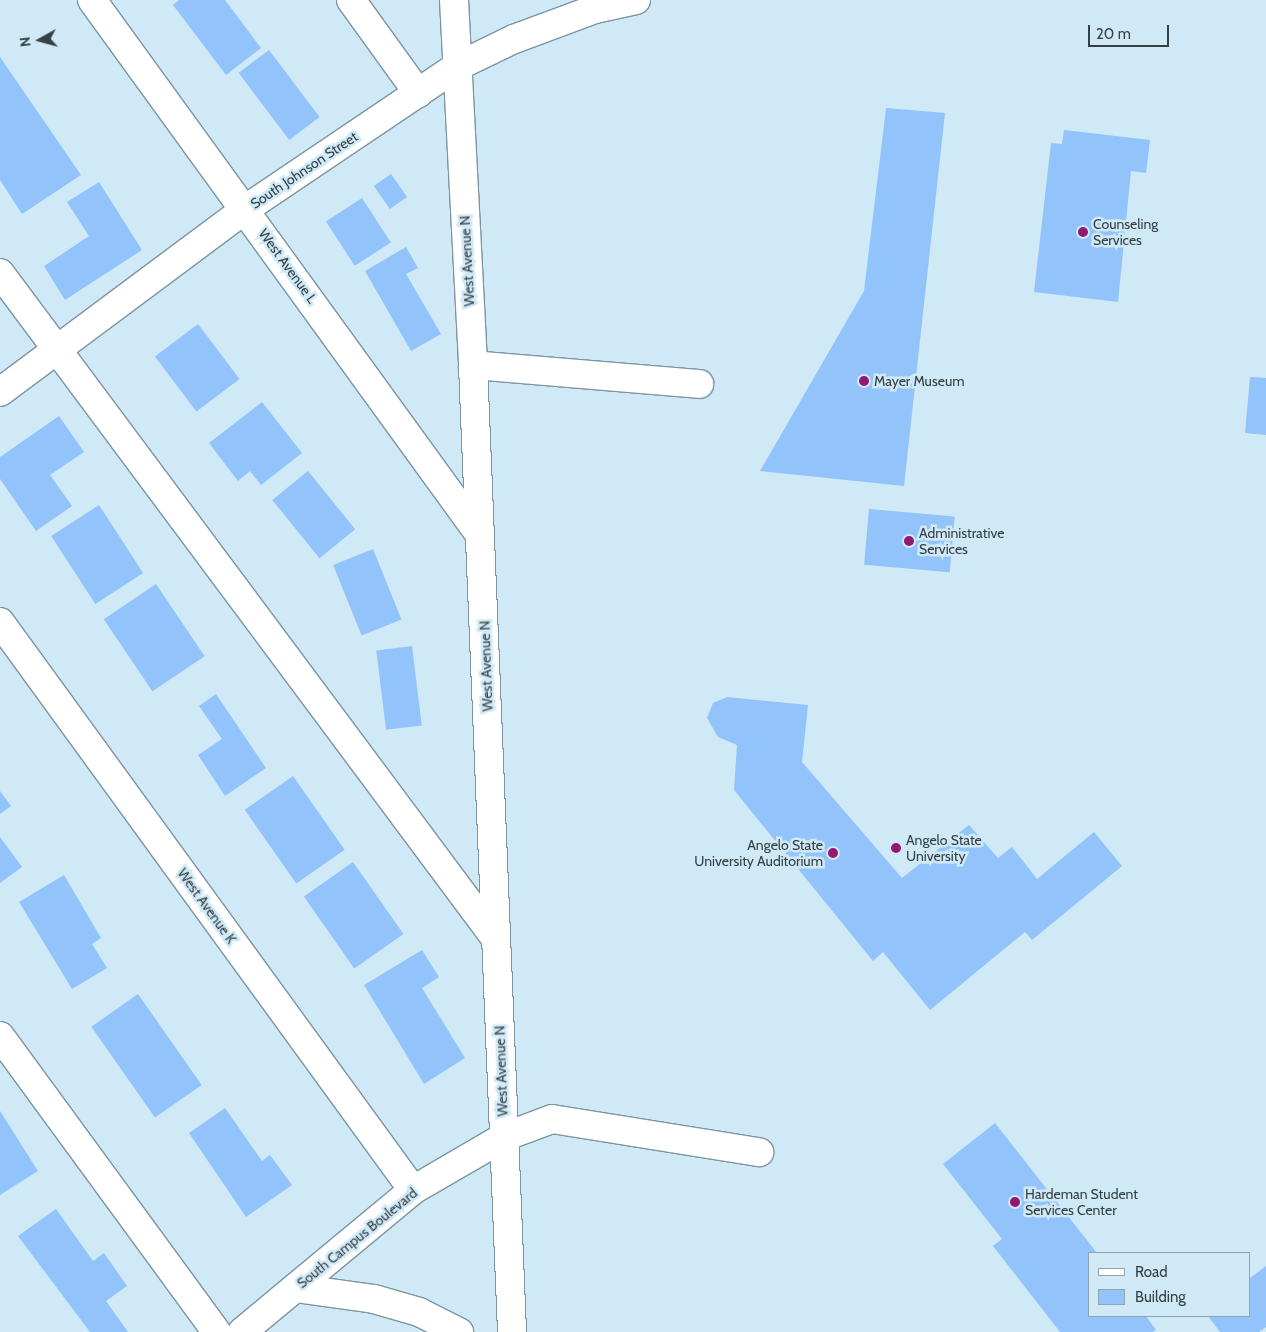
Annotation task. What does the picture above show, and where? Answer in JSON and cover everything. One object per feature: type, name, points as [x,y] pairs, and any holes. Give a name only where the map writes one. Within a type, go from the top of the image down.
[{"type":"street","name":"West Avenue L","points":[[92,0],[247,208],[480,535]]},
{"type":"street","points":[[351,0],[418,93]]},
{"type":"street","name":"West Avenue N","points":[[454,0],[473,365],[512,1332]]},
{"type":"street","name":"South Johnson Street","points":[[0,392],[247,208],[456,67],[514,39],[595,9],[636,0]]},
{"type":"street","points":[[0,273],[496,939]]},
{"type":"street","points":[[473,365],[699,384]]},
{"type":"street","name":"West Avenue K","points":[[0,622],[413,1190]]},
{"type":"street","points":[[0,1036],[217,1332]]},
{"type":"street","name":"South Campus Boulevard","points":[[242,1332],[413,1190],[504,1137],[552,1119],[758,1152]]},
{"type":"street","points":[[295,1288],[374,1299],[419,1312],[459,1332]]},
{"type":"building","points":[[179,0],[225,0],[261,48],[226,75],[173,5]]},
{"type":"building","points":[[269,50],[320,117],[289,140],[239,73]]},
{"type":"building","points":[[0,57],[81,175],[22,214],[0,180]]},
{"type":"building","name":"Mayer Museum","points":[[886,108],[945,113],[904,486],[760,471],[864,291]]},
{"type":"building","name":"Counseling Services","points":[[1064,130],[1150,140],[1146,173],[1131,171],[1118,302],[1034,292],[1051,143],[1062,144]]},
{"type":"building","points":[[391,174],[407,197],[390,209],[374,186]]},
{"type":"building","points":[[99,182],[142,250],[65,300],[44,266],[89,236],[67,202]]},
{"type":"building","points":[[362,198],[391,242],[355,266],[326,221]]},
{"type":"building","points":[[406,247],[418,268],[406,274],[441,334],[411,351],[365,271]]},
{"type":"building","points":[[198,324],[240,379],[196,412],[155,356]]},
{"type":"building","points":[[1250,377],[1266,378],[1266,435],[1245,433]]},
{"type":"building","points":[[262,402],[302,453],[261,485],[250,471],[238,481],[209,443]]},
{"type":"building","points":[[59,416],[84,452],[50,475],[72,506],[36,531],[0,479],[0,457]]},
{"type":"building","points":[[308,471],[355,529],[319,558],[272,500]]},
{"type":"building","points":[[99,505],[143,573],[95,604],[51,536]]},
{"type":"building","name":"Administrative Services","points":[[869,509],[955,516],[950,572],[864,565]]},
{"type":"building","points":[[373,549],[401,619],[362,636],[333,565]]},
{"type":"building","points":[[156,584],[205,656],[152,691],[104,619]]},
{"type":"building","points":[[412,646],[422,725],[386,730],[376,650]]},
{"type":"building","points":[[216,694],[266,768],[225,796],[198,755],[222,739],[199,706]]},
{"type":"building","name":"Angelo State University Auditorium","points":[[727,697],[808,705],[802,762],[902,878],[969,825],[998,858],[1012,847],[1037,879],[1094,832],[1122,866],[1032,940],[1025,932],[930,1010],[883,952],[873,961],[734,790],[737,745],[718,737],[707,718],[713,703]]},
{"type":"building","points":[[293,776],[345,850],[296,884],[245,810]]},
{"type":"building","points":[[0,791],[11,806],[0,814]]},
{"type":"building","points":[[0,837],[22,867],[0,883]]},
{"type":"building","points":[[353,862],[403,934],[354,968],[304,896]]},
{"type":"building","points":[[64,875],[101,938],[92,944],[107,968],[72,989],[19,902]]},
{"type":"building","points":[[422,950],[439,977],[422,988],[465,1058],[424,1084],[364,985]]},
{"type":"building","points":[[138,994],[202,1085],[155,1118],[91,1027]]},
{"type":"building","points":[[225,1108],[262,1161],[270,1155],[292,1185],[246,1217],[189,1133]]},
{"type":"building","points":[[0,1111],[38,1171],[0,1195]]},
{"type":"building","name":"Hardeman Student Services Center","points":[[995,1123],[1096,1252],[1088,1252],[1088,1317],[1147,1317],[1156,1330],[1153,1332],[1060,1332],[993,1246],[1002,1239],[943,1164]]},
{"type":"building","points":[[56,1209],[93,1261],[104,1253],[127,1286],[106,1301],[128,1332],[90,1332],[18,1236]]},
{"type":"building","points":[[1266,1266],[1266,1327],[1259,1332],[1220,1332],[1209,1317],[1251,1317],[1251,1277]]},
{"type":"place","name":"Counseling Services","points":[[1083,232]]},
{"type":"place","name":"Mayer Museum","points":[[864,381]]},
{"type":"place","name":"Administrative Services","points":[[909,541]]},
{"type":"place","name":"Angelo State University","points":[[896,848]]},
{"type":"place","name":"Angelo State University Auditorium","points":[[833,853]]},
{"type":"place","name":"Hardeman Student Services Center","points":[[1015,1202]]}]
